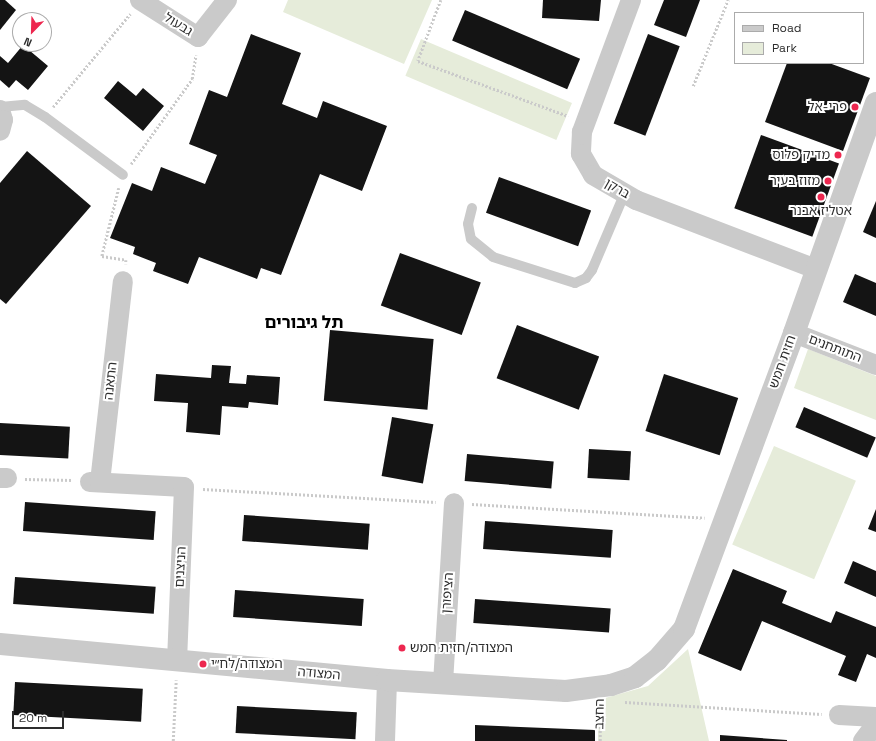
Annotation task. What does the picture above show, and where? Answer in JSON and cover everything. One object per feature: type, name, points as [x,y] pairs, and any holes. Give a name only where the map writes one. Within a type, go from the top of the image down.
[{"type":"street","name":"גבעול","points":[[140,1],[198,37],[227,0]]},
{"type":"street","name":"ברקן","points":[[630,0],[582,132],[580,154],[593,175],[624,195],[816,269]]},
{"type":"street","name":"חזית חמש","points":[[632,673],[687,620],[794,333],[876,102]]},
{"type":"street","points":[[0,110],[2,120],[0,131]]},
{"type":"street","name":"התאנה","points":[[95,482],[123,281]]},
{"type":"street","name":"התותחנים","points":[[794,333],[876,365]]},
{"type":"street","name":"הניצנים","points":[[95,482],[184,487],[177,661]]},
{"type":"street","name":"הציפורן","points":[[443,683],[454,503]]},
{"type":"street","name":"המצודה","points":[[0,644],[387,680],[566,691],[600,686],[632,673]]},
{"type":"street","name":"המצודה","points":[[544,689],[632,673]]},
{"type":"street","points":[[385,741],[387,680]]},
{"type":"street","points":[[839,715],[876,717]]},
{"type":"street","points":[[863,741],[876,724]]},
{"type":"lane","points":[[0,107],[25,105],[45,117],[123,175]]},
{"type":"lane","points":[[472,208],[468,224],[471,238],[493,257],[575,283],[586,278],[592,270],[624,195]]},
{"type":"path","points":[[441,0],[418,61],[586,122]]},
{"type":"path","points":[[693,86],[728,0]]},
{"type":"path","points":[[45,117],[140,1]]},
{"type":"path","points":[[123,281],[126,260],[102,256],[123,175],[192,79],[198,37]]},
{"type":"path","points":[[4,478],[95,482]]},
{"type":"path","points":[[174,741],[177,661]]},
{"type":"path","name":"החצב","points":[[600,686],[600,741]]},
{"type":"path","points":[[624,702],[839,715]]},
{"type":"green space","points":[[288,0],[432,0],[404,64],[283,12]]},
{"type":"green space","points":[[421,39],[572,103],[556,140],[405,76]]},
{"type":"green space","points":[[808,349],[876,376],[876,420],[794,388]]},
{"type":"green space","points":[[774,446],[856,481],[814,579],[732,544]]},
{"type":"green space","points":[[688,649],[709,741],[598,741],[598,700],[648,686]]},
{"type":"building","points":[[0,0],[5,0],[16,10],[12,12],[12,15],[0,30]]},
{"type":"building","points":[[543,0],[601,0],[599,21],[542,18]]},
{"type":"building","points":[[664,0],[700,0],[686,37],[654,25]]},
{"type":"building","points":[[465,10],[580,59],[567,89],[452,40]]},
{"type":"building","points":[[251,34],[301,53],[282,104],[317,118],[323,101],[387,126],[362,191],[320,174],[281,275],[261,268],[257,279],[199,257],[188,284],[153,271],[156,263],[133,254],[135,247],[110,238],[132,183],[152,191],[161,167],[205,184],[217,155],[189,144],[209,90],[227,97]]},
{"type":"building","points":[[648,34],[680,46],[645,136],[614,124]]},
{"type":"building","points":[[17,52],[31,52],[48,66],[28,90],[16,80],[9,88],[0,80],[0,56],[8,63]]},
{"type":"building","points":[[787,64],[832,64],[870,78],[843,151],[765,122]]},
{"type":"building","points":[[118,81],[136,96],[143,88],[164,106],[143,131],[104,98]]},
{"type":"building","points":[[761,135],[839,163],[812,237],[734,208]]},
{"type":"building","points":[[27,151],[91,206],[6,304],[0,299],[0,183]]},
{"type":"building","points":[[499,177],[591,211],[578,246],[486,213]]},
{"type":"building","points":[[876,201],[876,238],[863,232]]},
{"type":"building","points":[[400,253],[481,282],[462,335],[381,306]]},
{"type":"building","points":[[855,274],[876,283],[876,316],[843,302]]},
{"type":"building","points":[[517,325],[599,357],[579,410],[497,378]]},
{"type":"building","points":[[330,330],[434,339],[427,410],[324,401]]},
{"type":"building","points":[[212,365],[231,366],[229,383],[246,384],[247,375],[280,377],[278,405],[249,402],[248,408],[222,406],[220,435],[186,432],[188,403],[154,401],[156,374],[211,378]]},
{"type":"building","points":[[664,374],[738,398],[720,455],[645,431]]},
{"type":"building","points":[[804,407],[876,437],[867,458],[795,427]]},
{"type":"building","points":[[392,417],[433,424],[423,483],[382,476]]},
{"type":"building","points":[[0,423],[70,427],[68,459],[0,455]]},
{"type":"building","points":[[589,449],[631,451],[629,480],[587,478]]},
{"type":"building","points":[[467,454],[554,462],[551,488],[465,481]]},
{"type":"building","points":[[25,502],[156,511],[154,540],[23,531]]},
{"type":"building","points":[[876,509],[876,532],[868,529]]},
{"type":"building","points":[[244,515],[370,524],[368,550],[242,541]]},
{"type":"building","points":[[485,521],[613,530],[611,558],[483,549]]},
{"type":"building","points":[[853,561],[876,571],[876,597],[844,583]]},
{"type":"building","points":[[733,569],[787,591],[782,603],[831,623],[836,611],[876,627],[876,658],[867,654],[856,682],[838,675],[846,656],[762,621],[741,671],[698,653]]},
{"type":"building","points":[[15,577],[156,587],[154,614],[13,604]]},
{"type":"building","points":[[235,590],[364,599],[362,626],[233,617]]},
{"type":"building","points":[[475,599],[611,608],[609,632],[473,623]]},
{"type":"building","points":[[15,682],[143,689],[141,722],[13,715]]},
{"type":"building","points":[[237,706],[357,712],[355,739],[236,733]]},
{"type":"building","points":[[475,725],[595,730],[595,741],[475,741]]},
{"type":"building","points":[[720,735],[787,740],[787,741],[720,741]]},
{"type":"place","name":"פרי-אל","points":[[855,107]]},
{"type":"place","name":"מדיק פלוס","points":[[838,155]]},
{"type":"place","name":"מזוז בעיר","points":[[828,181]]},
{"type":"place","name":"אטליז אבנר","points":[[821,197]]},
{"type":"place","name":"המצודה/חזית חמש","points":[[402,648]]},
{"type":"place","name":"המצודה/לח״י","points":[[203,664]]},
{"type":"district","name":"תל גיבורים","points":[[304,323]]}]
